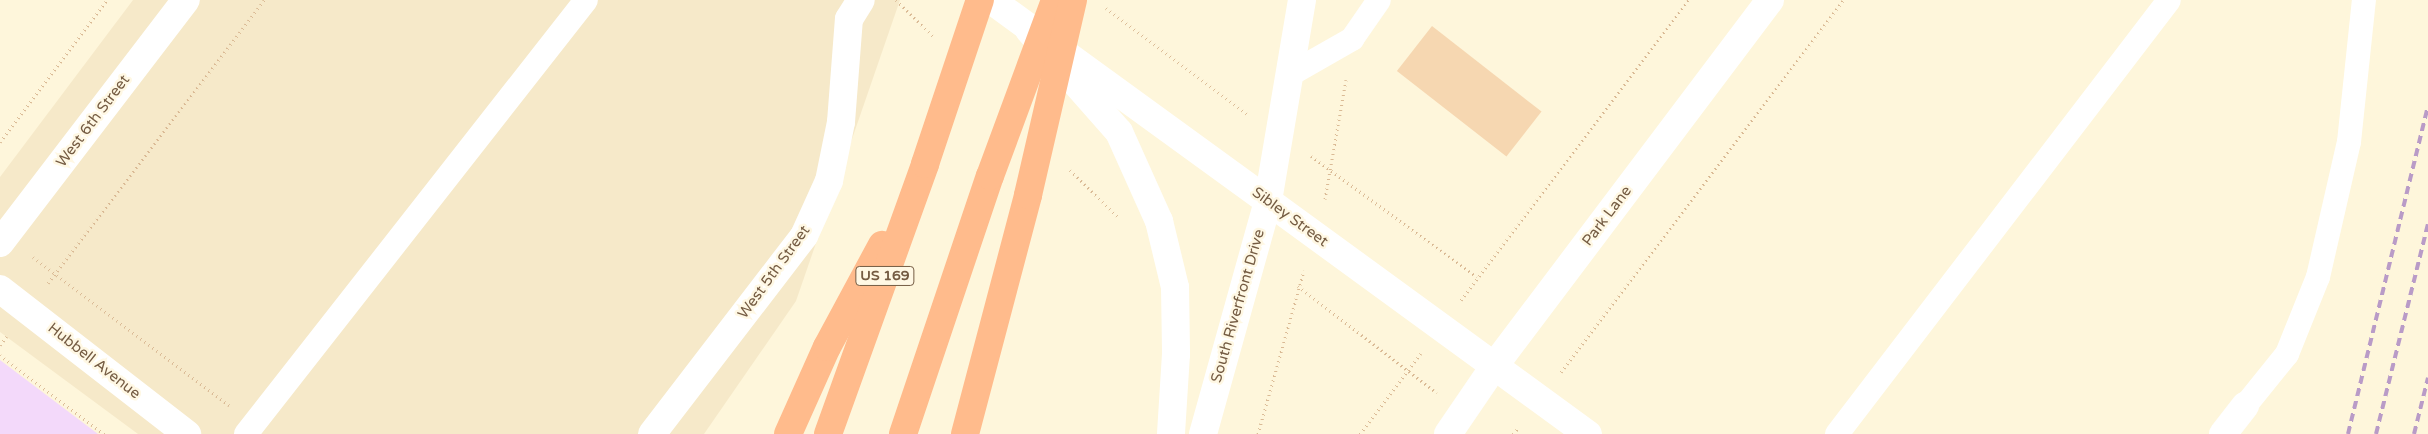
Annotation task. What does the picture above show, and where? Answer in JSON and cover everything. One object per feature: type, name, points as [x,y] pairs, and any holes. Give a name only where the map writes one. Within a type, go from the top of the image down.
[{"type":"highway","name":"US 169","points":[[828,434],[925,164],[980,0]]},
{"type":"highway","points":[[903,434],[990,176],[1055,0]]},
{"type":"highway","points":[[965,434],[1028,195],[1073,0]]},
{"type":"highway","points":[[788,434],[827,347],[925,164]]},
{"type":"street","name":"West 6th Street","points":[[2,240],[186,0]]},
{"type":"street","name":"West 5th Street","points":[[652,434],[804,236],[829,181],[841,122],[849,19],[862,0]]},
{"type":"street","name":"Sibley Street","points":[[991,0],[1029,30],[1588,434]]},
{"type":"street","name":"South Riverfront Drive","points":[[1203,434],[1268,201],[1302,0]]},
{"type":"street","name":"Park Lane","points":[[1456,424],[1495,365],[1770,0]]},
{"type":"street","points":[[1029,30],[1119,132],[1159,221],[1175,287],[1176,354],[1171,434]]},
{"type":"street","name":"Hubbell Avenue","points":[[0,289],[187,434]]},
{"type":"street","points":[[2223,434],[2245,406]]},
{"type":"lane","points":[[250,429],[586,0]]},
{"type":"lane","points":[[1289,75],[1352,39],[1379,0]]},
{"type":"lane","points":[[1837,434],[2169,0]]},
{"type":"lane","points":[[2245,406],[2287,354],[2318,277],[2348,142],[2364,0]]},
{"type":"path","points":[[0,142],[106,0]]},
{"type":"path","points":[[0,345],[264,0]]},
{"type":"path","points":[[1477,277],[1689,0]]},
{"type":"path","points":[[1513,434],[1843,0]]},
{"type":"path","points":[[2,240],[55,274],[250,429]]},
{"type":"path","points":[[1298,286],[1456,424]]},
{"type":"path","points":[[0,355],[104,434]]},
{"type":"shaded area","points":[[133,0],[900,0],[796,301],[704,434],[138,434],[0,332],[0,177]]},
{"type":"shaded area","points":[[0,360],[98,434],[0,434]]},
{"type":"building","points":[[1432,26],[1542,112],[1506,156],[1397,71]]},
{"type":"railway","points":[[2348,434],[2428,107]]},
{"type":"railway","points":[[2376,434],[2428,224]]},
{"type":"railway","points":[[2414,434],[2428,378]]}]
